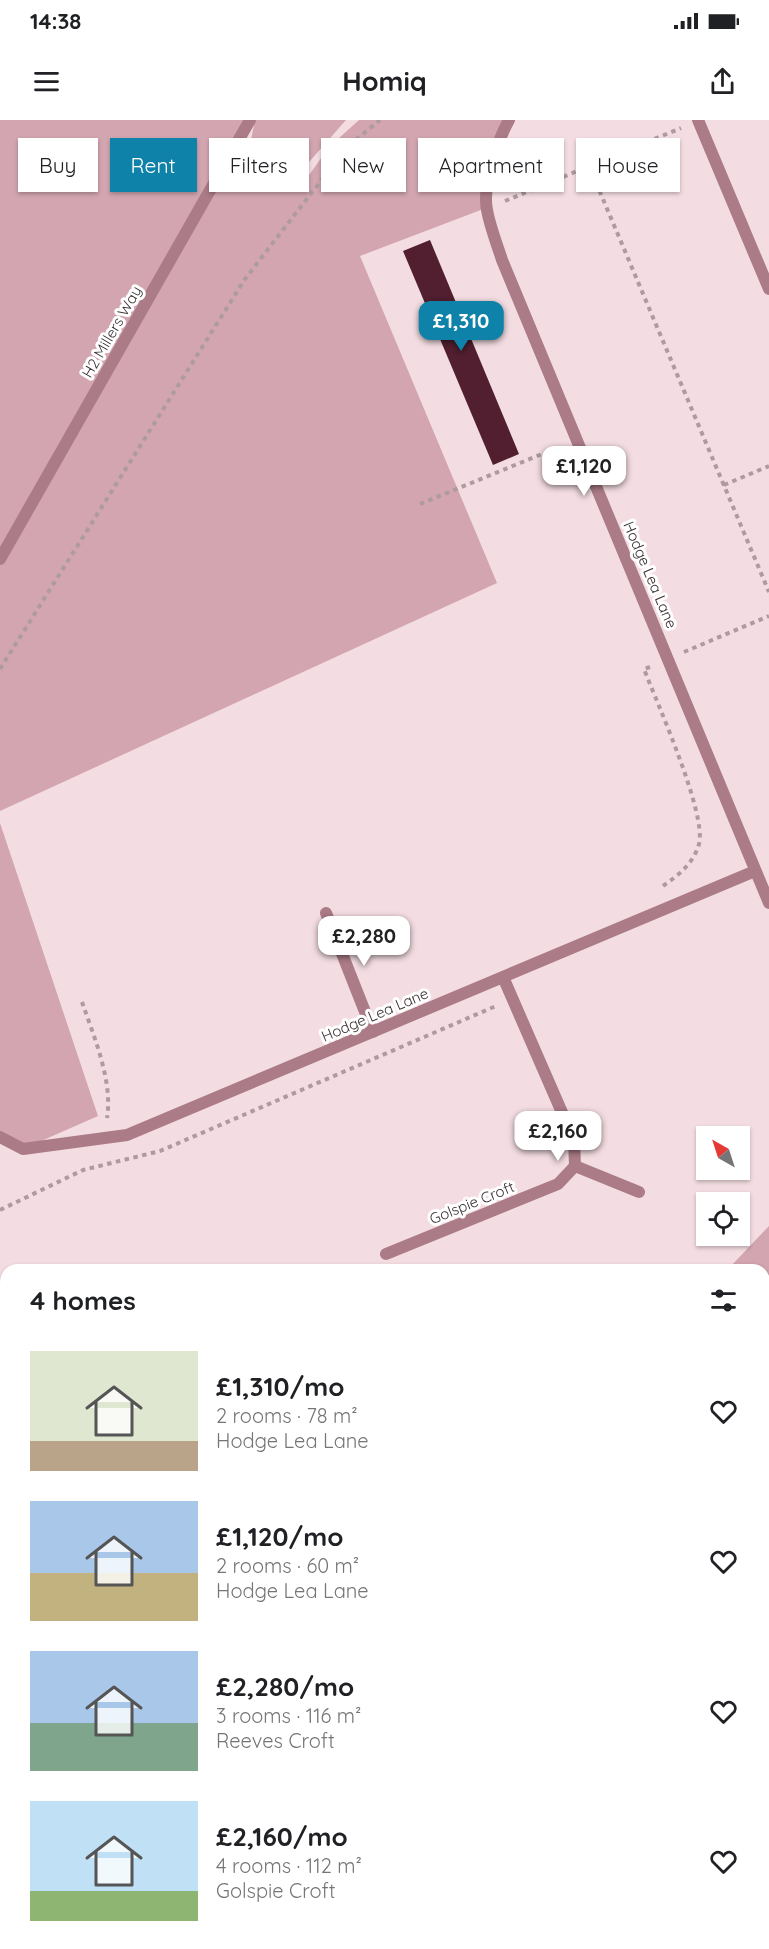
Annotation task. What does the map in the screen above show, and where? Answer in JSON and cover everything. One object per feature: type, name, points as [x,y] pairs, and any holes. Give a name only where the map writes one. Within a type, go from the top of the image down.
[{"type":"street","name":"H2 Millers Way","points":[[0,559],[250,120]]},
{"type":"street","name":"Hodge Lea Lane","points":[[509,120],[501,134],[491,165],[486,208],[502,260],[769,903]]},
{"type":"street","points":[[698,121],[769,289]]},
{"type":"street","points":[[0,566],[7,547]]},
{"type":"street","name":"Hodge Lea Lane","points":[[0,1137],[23,1149],[127,1135],[755,871]]},
{"type":"street","points":[[326,913],[373,1032]]},
{"type":"street","points":[[503,977],[574,1140],[575,1166],[639,1192]]},
{"type":"street","name":"Golspie Croft","points":[[386,1254],[558,1184],[575,1166]]},
{"type":"path","points":[[0,669],[245,279],[347,147],[380,120]]},
{"type":"path","points":[[657,138],[698,121]]},
{"type":"path","points":[[486,208],[576,171]]},
{"type":"path","points":[[600,192],[769,592]]},
{"type":"path","points":[[420,504],[577,440]]},
{"type":"path","points":[[724,485],[769,466]]},
{"type":"path","points":[[647,915],[656,891],[684,872],[699,844],[696,805],[644,669],[769,616]]},
{"type":"path","points":[[0,1210],[83,1170],[160,1152],[512,999]]},
{"type":"path","points":[[82,1002],[95,1040],[107,1092],[108,1115],[101,1138]]},
{"type":"shaded area","points":[[0,120],[250,120],[240,138],[209,138],[209,192],[309,192],[309,175],[321,158],[321,192],[406,192],[406,138],[339,138],[359,120],[509,120],[500,138],[418,138],[418,192],[489,192],[486,208],[360,256],[497,583],[0,811],[0,566],[5,551],[0,559]]},
{"type":"shaded area","points":[[255,120],[346,120],[330,138],[321,138],[321,148],[309,162],[309,138],[251,138]]},
{"type":"shaded area","points":[[0,823],[98,1116],[23,1149],[0,1137]]},
{"type":"shaded area","points":[[769,1226],[769,1264],[733,1264]]},
{"type":"building","points":[[430,240],[519,454],[493,465],[403,251]]}]
